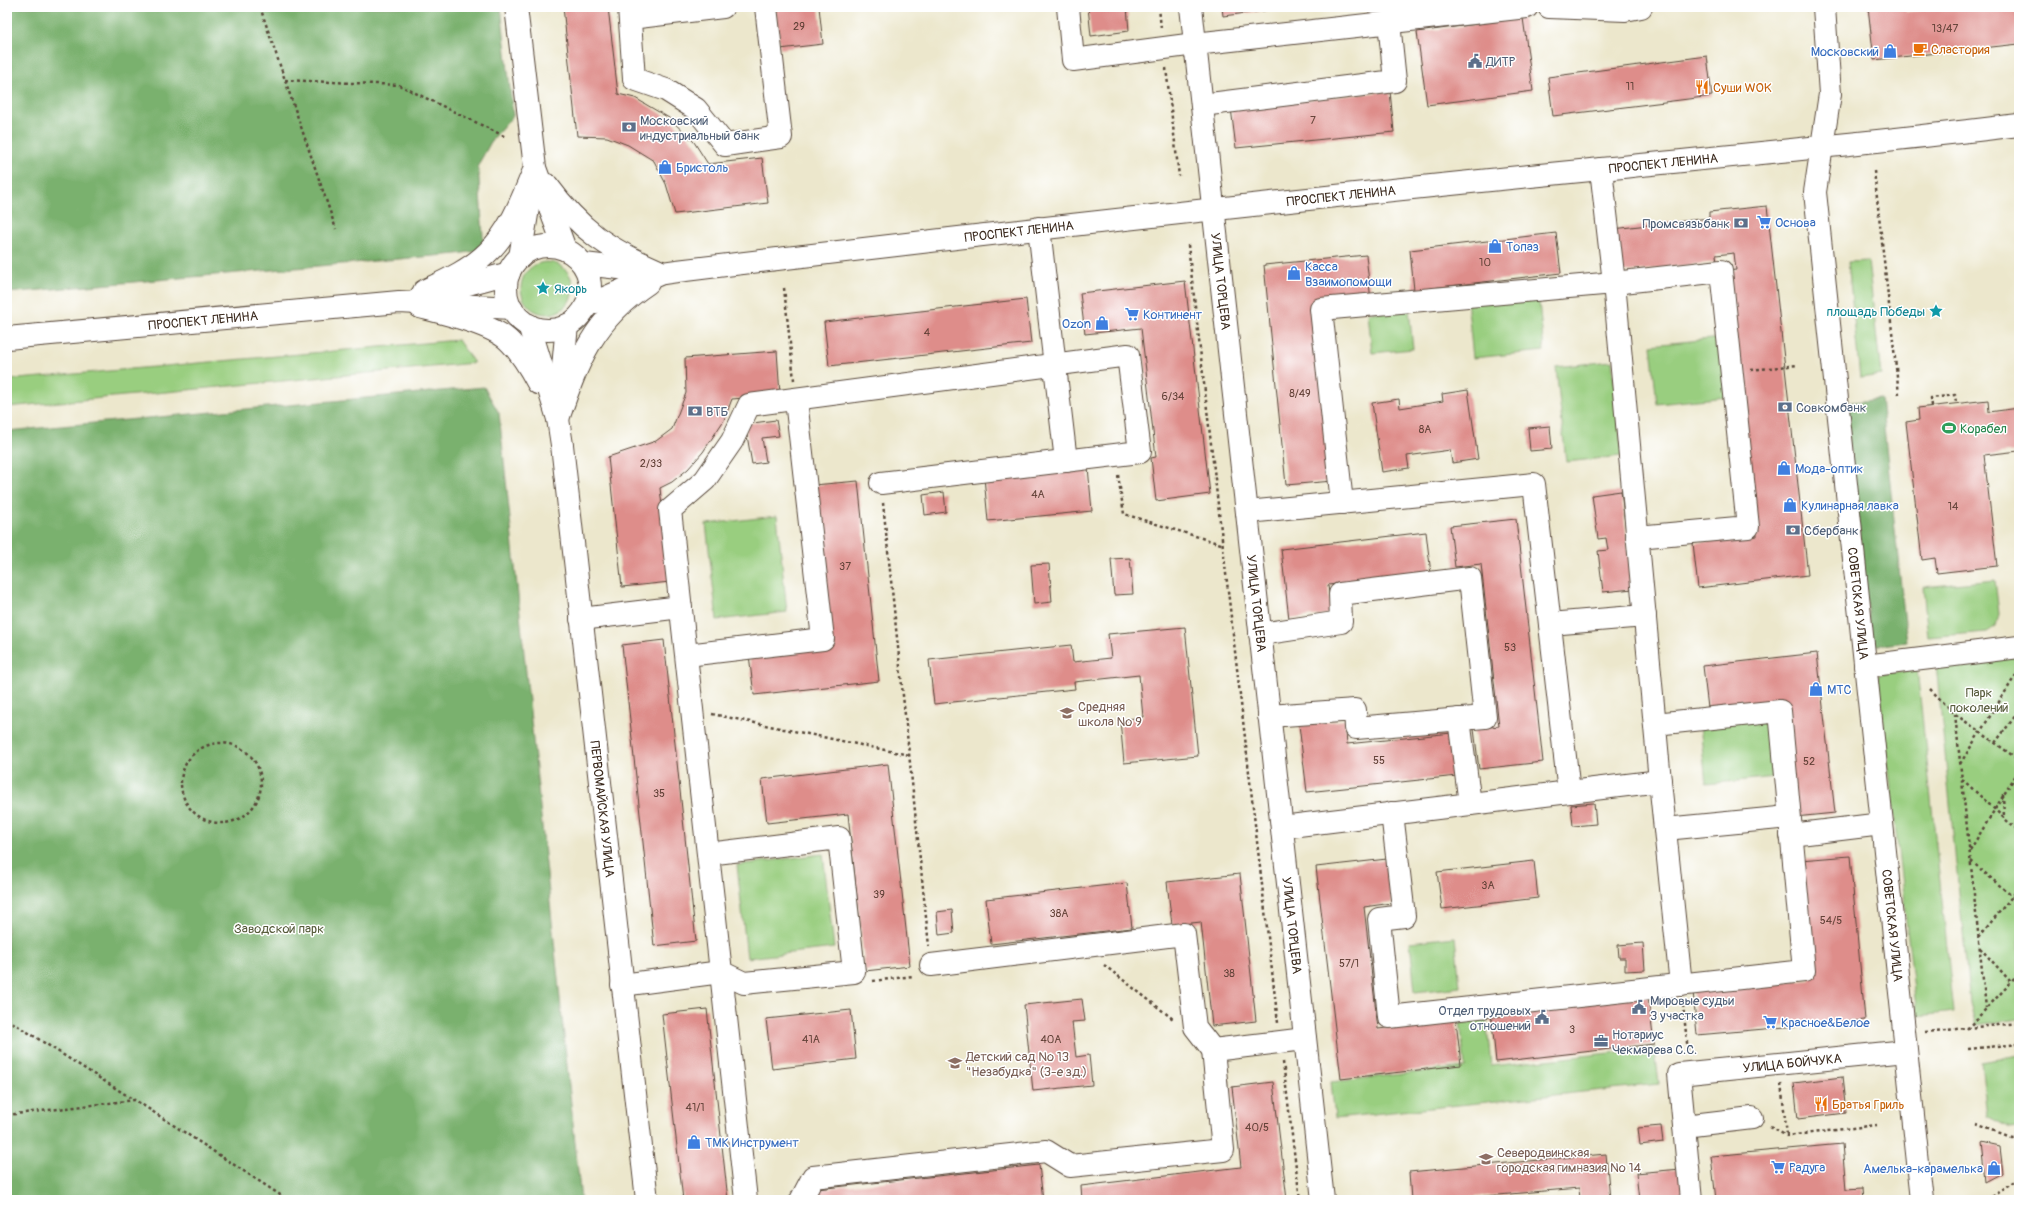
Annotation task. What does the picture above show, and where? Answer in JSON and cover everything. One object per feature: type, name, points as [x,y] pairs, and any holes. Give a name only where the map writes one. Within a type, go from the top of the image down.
[{"type":"street","points":[[516,7],[535,168],[565,249]]},
{"type":"street","points":[[723,7],[629,12],[634,79],[666,90],[696,109],[724,144],[781,137],[766,7]]},
{"type":"street","points":[[1068,7],[1073,60],[1375,18],[1527,7]]},
{"type":"street","name":"УЛИЦА ТОРЦЕВА","points":[[1191,7],[1323,1200]]},
{"type":"street","points":[[1549,7],[1625,10],[1641,7]]},
{"type":"street","name":"СОВЕТСКАЯ УЛИЦА","points":[[1824,7],[1830,94],[1814,192],[1922,1200]]},
{"type":"street","points":[[1202,105],[1395,81],[1375,18]]},
{"type":"street","name":"ПРОСПЕКТ ЛЕНИНА","points":[[663,273],[1039,228],[2019,125]]},
{"type":"street","points":[[399,302],[514,265],[532,249],[544,246],[565,249],[575,255],[584,264],[590,280],[590,293],[586,306],[577,318],[567,325],[555,329],[543,329],[529,325],[520,318],[512,308],[507,292],[514,265],[535,168]]},
{"type":"street","points":[[535,168],[552,191],[585,230],[614,249],[663,273]]},
{"type":"street","points":[[399,302],[460,272],[487,253],[508,226],[521,201],[535,168]]},
{"type":"street","points":[[1601,169],[1614,283],[1660,782],[1681,985]]},
{"type":"street","points":[[1039,228],[1053,366],[1066,461]]},
{"type":"street","points":[[584,264],[663,273]]},
{"type":"street","points":[[1342,503],[1321,309],[1614,283],[1721,271],[1748,527],[1637,537]]},
{"type":"street","points":[[586,306],[663,273]]},
{"type":"street","points":[[558,419],[582,356],[597,330],[620,305],[637,290],[663,273]]},
{"type":"street","points":[[399,302],[512,308]]},
{"type":"street","points":[[399,302],[437,312],[490,329],[508,339],[522,354],[558,419]]},
{"type":"street","name":"ПРОСПЕКТ ЛЕНИНА","points":[[7,338],[399,302]]},
{"type":"street","points":[[529,325],[558,419]]},
{"type":"street","points":[[558,419],[567,325]]},
{"type":"street","points":[[746,1200],[670,510],[705,480],[732,441],[749,405],[1128,355],[1140,452],[881,483]]},
{"type":"street","points":[[686,655],[822,639],[796,400]]},
{"type":"street","name":"ПЕРВОМАЙСКАЯ УЛИЦА","points":[[558,419],[647,1200]]},
{"type":"street","points":[[1247,512],[1534,484],[1569,792]]},
{"type":"street","points":[[1260,634],[1341,622],[1340,594],[1470,578],[1485,717],[1356,728],[1355,710],[1269,716]]},
{"type":"street","points":[[581,619],[681,607]]},
{"type":"street","points":[[1550,624],[1645,616]]},
{"type":"street","points":[[1865,666],[2019,647]]},
{"type":"street","points":[[1392,813],[1404,916],[1379,919],[1389,1017],[1804,971],[1780,711],[1655,724]]},
{"type":"street","points":[[1459,719],[1470,804]]},
{"type":"street","points":[[1282,827],[1660,782]]},
{"type":"street","points":[[1665,829],[1882,824]]},
{"type":"street","points":[[622,984],[721,972],[744,983],[854,972],[839,838],[708,854]]},
{"type":"street","points":[[801,1200],[813,1177],[1046,1151],[1070,1166],[1223,1150],[1213,1050],[1195,1027],[1184,934],[931,965]]},
{"type":"street","points":[[1213,1050],[1305,1039]]},
{"type":"street","name":"УЛИЦА БОЙЧУКА","points":[[1684,1066],[1779,1064],[1906,1051]]},
{"type":"street","points":[[1684,1066],[1684,1126],[1691,1200]]},
{"type":"street","points":[[1684,1126],[1752,1118]]},
{"type":"path","points":[[260,7],[336,229]]},
{"type":"path","points":[[1159,7],[1180,176]]},
{"type":"path","points":[[285,80],[399,85],[506,137]]},
{"type":"path","points":[[1874,172],[1899,394]]},
{"type":"path","points":[[1188,245],[1280,1042],[1300,1200]]},
{"type":"path","points":[[784,288],[796,400]]},
{"type":"path","points":[[1732,372],[1798,365]]},
{"type":"path","points":[[1932,406],[1931,398],[1955,395],[1956,403]]},
{"type":"path","points":[[1115,455],[1124,514],[1222,544]]},
{"type":"path","points":[[854,972],[867,981],[920,975],[931,965],[881,483]]},
{"type":"path","points":[[1960,764],[2019,670]]},
{"type":"path","points":[[1930,689],[1955,714],[2019,760]]},
{"type":"path","points":[[692,710],[909,755]]},
{"type":"path","points":[[1995,743],[2019,711]]},
{"type":"path","points":[[1955,714],[1986,1008]]},
{"type":"path","points":[[220,743],[241,749],[252,759],[259,773],[259,794],[256,803],[245,815],[231,822],[211,822],[201,818],[193,812],[182,794],[181,784],[186,764],[201,749],[210,745],[220,743]]},
{"type":"path","points":[[1970,850],[2003,793],[2019,770]]},
{"type":"path","points":[[1961,779],[2019,832]]},
{"type":"path","points":[[2003,793],[2004,818]]},
{"type":"path","points":[[1971,861],[2019,902]]},
{"type":"path","points":[[1979,938],[2019,888]]},
{"type":"path","points":[[1080,946],[1177,1022]]},
{"type":"path","points":[[1980,948],[2011,982]]},
{"type":"path","points":[[1966,1030],[2019,974]]},
{"type":"path","points":[[1681,985],[1684,1066]]},
{"type":"path","points":[[7,1019],[288,1200]]},
{"type":"path","points":[[1924,1032],[1966,1030],[2019,1023]]},
{"type":"path","points":[[1968,1049],[2019,1044]]},
{"type":"path","points":[[1779,1064],[1787,1136]]},
{"type":"path","points":[[7,1115],[134,1100]]},
{"type":"path","points":[[1752,1118],[1787,1136],[1877,1125]]},
{"type":"path","points":[[1976,1124],[2011,1137],[2019,1136]]},
{"type":"path","points":[[1987,1200],[2019,1180]]},
{"type":"green space","points":[[7,7],[501,7],[513,116],[492,140],[478,165],[484,250],[457,254],[7,293]]},
{"type":"green space","points":[[1868,261],[1881,375],[1860,378],[1848,262]]},
{"type":"green space","points":[[547,262],[557,264],[565,270],[571,278],[573,288],[571,298],[565,306],[557,312],[547,314],[537,312],[529,306],[523,298],[521,288],[523,278],[529,270],[537,264]]},
{"type":"green space","points":[[1538,292],[1544,351],[1473,358],[1467,299]]},
{"type":"green space","points":[[1409,309],[1413,349],[1372,353],[1368,313]]},
{"type":"green space","points":[[1721,338],[1727,397],[1657,404],[1651,345]]},
{"type":"green space","points":[[458,340],[474,363],[7,407],[7,380]]},
{"type":"green space","points":[[1612,361],[1622,456],[1566,462],[1556,367]]},
{"type":"green space","name":"Заводской парк","points":[[484,387],[499,413],[581,1200],[7,1200],[7,431]]},
{"type":"green space","points":[[1881,399],[1907,642],[1872,646],[1845,403]]},
{"type":"green space","points":[[777,516],[787,612],[717,620],[706,524]]},
{"type":"green space","points":[[1995,580],[1999,614],[1996,626],[1987,632],[1928,637],[1923,587]]},
{"type":"green space","name":"Парк поколений","points":[[2019,655],[2019,1019],[1976,1025],[1970,1003],[1936,664]]},
{"type":"green space","points":[[1917,669],[1954,1012],[1917,1016],[1878,675]]},
{"type":"green space","points":[[1770,717],[1776,777],[1706,784],[1700,724]]},
{"type":"green space","points":[[823,854],[834,948],[747,958],[737,865]]},
{"type":"green space","points":[[1455,937],[1460,987],[1415,992],[1410,942]]},
{"type":"green space","points":[[1486,1017],[1491,1066],[1655,1048],[1659,1084],[1335,1118],[1331,1082],[1465,1067],[1460,1020]]},
{"type":"green space","points":[[2019,1056],[2019,1127],[2010,1128],[1987,1116],[1981,1062]]},
{"type":"building","points":[[563,7],[608,7],[618,94],[635,98],[669,118],[694,142],[708,164],[762,158],[768,203],[675,214],[666,184],[654,161],[628,145],[607,137],[577,136]]},
{"type":"building","points":[[775,7],[819,7],[823,44],[780,49]]},
{"type":"building","points":[[1088,7],[1127,7],[1129,31],[1091,36]]},
{"type":"building","points":[[1222,7],[1270,7],[1270,10],[1223,16]]},
{"type":"building","points":[[1868,7],[1905,7],[1906,12],[1948,7],[2019,7],[2019,44],[1874,60]]},
{"type":"building","name":"ДИТР","points":[[1523,18],[1533,91],[1427,105],[1417,32]]},
{"type":"building","points":[[1707,56],[1712,96],[1553,116],[1548,77]]},
{"type":"building","points":[[1390,91],[1394,132],[1236,148],[1231,108]]},
{"type":"building","points":[[1767,206],[1808,575],[1698,588],[1693,543],[1757,536],[1727,271],[1736,270],[1734,253],[1716,255],[1717,262],[1618,273],[1613,229],[1709,218],[1709,212]]},
{"type":"building","points":[[1556,233],[1561,273],[1414,290],[1410,250]]},
{"type":"building","points":[[1366,255],[1371,301],[1315,306],[1333,481],[1286,485],[1264,265]]},
{"type":"building","points":[[1185,281],[1210,494],[1156,501],[1151,458],[1156,457],[1141,328],[1085,334],[1080,293]]},
{"type":"building","points":[[1026,299],[1031,343],[829,366],[824,322]]},
{"type":"building","points":[[777,351],[780,395],[732,399],[724,420],[703,452],[688,469],[672,482],[660,488],[670,582],[622,587],[608,457],[656,441],[672,429],[686,393],[685,358]]},
{"type":"building","points":[[1468,390],[1478,459],[1452,463],[1450,450],[1407,456],[1409,468],[1382,472],[1372,403],[1399,399],[1400,408],[1443,401],[1442,394]]},
{"type":"building","points":[[1988,400],[1989,412],[2019,408],[2019,451],[1984,455],[1997,566],[1937,573],[1935,558],[1922,560],[1906,422],[1919,420],[1918,408]]},
{"type":"building","points":[[776,420],[779,436],[762,438],[766,462],[752,464],[745,424]]},
{"type":"building","points":[[1550,426],[1552,449],[1530,451],[1528,428]]},
{"type":"building","points":[[1088,467],[1092,511],[988,521],[984,477]]},
{"type":"building","points":[[858,481],[879,681],[754,695],[749,655],[831,646],[814,485]]},
{"type":"building","points":[[1621,491],[1633,589],[1603,592],[1598,551],[1608,550],[1606,538],[1598,539],[1592,495]]},
{"type":"building","points":[[944,492],[946,512],[925,515],[923,495]]},
{"type":"building","points":[[1516,519],[1543,762],[1479,769],[1474,729],[1499,726],[1481,564],[1455,567],[1450,526]]},
{"type":"building","points":[[1426,532],[1431,574],[1328,585],[1331,614],[1289,619],[1281,549]]},
{"type":"building","points":[[1130,558],[1133,594],[1114,595],[1111,559]]},
{"type":"building","points":[[1049,564],[1052,602],[1034,604],[1031,565]]},
{"type":"building","points":[[1185,627],[1198,756],[1124,763],[1120,720],[1143,717],[1139,675],[1074,682],[1075,689],[934,704],[929,660],[1071,645],[1073,662],[1111,658],[1108,634]]},
{"type":"building","points":[[664,640],[696,941],[654,946],[622,645]]},
{"type":"building","points":[[1817,653],[1835,813],[1795,817],[1782,700],[1708,708],[1703,666]]},
{"type":"building","points":[[1345,720],[1347,744],[1452,733],[1457,776],[1307,792],[1299,725]]},
{"type":"building","points":[[888,764],[910,966],[865,971],[848,814],[767,823],[762,779]]},
{"type":"building","points":[[1594,803],[1596,824],[1573,826],[1571,805]]},
{"type":"building","points":[[1850,856],[1865,1020],[1697,1035],[1693,991],[1811,980],[1800,860]]},
{"type":"building","points":[[1387,859],[1392,903],[1364,907],[1378,1029],[1456,1020],[1461,1065],[1341,1079],[1316,867]]},
{"type":"building","points":[[1534,861],[1538,898],[1442,909],[1437,872]]},
{"type":"building","points":[[1240,874],[1256,1021],[1212,1026],[1201,922],[1172,925],[1167,882]]},
{"type":"building","points":[[1127,883],[1132,928],[991,944],[986,899]]},
{"type":"building","points":[[952,910],[954,933],[939,935],[937,912]]},
{"type":"building","points":[[1643,943],[1645,970],[1625,971],[1625,958],[1619,958],[1618,945]]},
{"type":"building","points":[[1648,996],[1654,1044],[1496,1062],[1491,1013]]},
{"type":"building","points":[[1082,999],[1085,1021],[1072,1022],[1076,1057],[1089,1055],[1092,1085],[1033,1091],[1024,1005]]},
{"type":"building","points":[[707,1009],[728,1200],[683,1200],[662,1014]]},
{"type":"building","points":[[851,1010],[856,1059],[772,1069],[766,1019]]},
{"type":"building","name":"Братья Гриль","points":[[1842,1077],[1846,1113],[1798,1119],[1794,1083]]},
{"type":"building","points":[[1273,1082],[1287,1200],[1082,1200],[1081,1186],[1241,1167],[1232,1087]]},
{"type":"building","points":[[1661,1126],[1663,1142],[1640,1145],[1638,1128]]},
{"type":"building","name":"Амелька-карамелька","points":[[1982,1143],[2000,1147],[2003,1173],[1986,1182]]},
{"type":"building","name":"Радуга","points":[[1842,1144],[1846,1189],[1862,1188],[1863,1200],[1716,1200],[1711,1156]]},
{"type":"building","points":[[1606,1154],[1610,1200],[1580,1200],[1579,1188],[1464,1198],[1464,1200],[1411,1200],[1409,1172]]},
{"type":"building","points":[[1039,1165],[1043,1200],[819,1200],[817,1189]]},
{"type":"building","points":[[1681,1169],[1684,1200],[1639,1200],[1636,1173]]},
{"type":"place","name":"Сластория","points":[[1920,49]]},
{"type":"place","name":"Московский","points":[[1890,51]]},
{"type":"place","name":"ДИТР","points":[[1475,61]]},
{"type":"place","name":"Суши WOK","points":[[1702,87]]},
{"type":"place","name":"Московский индустриальный банк","points":[[629,127]]},
{"type":"place","name":"Бристоль","points":[[665,167]]},
{"type":"place","name":"Основа","points":[[1764,222]]},
{"type":"place","name":"Промсвязьбанк","points":[[1741,223]]},
{"type":"place","name":"Топаз","points":[[1495,246]]},
{"type":"place","name":"Касса Взаимопомощи","points":[[1294,273]]},
{"type":"place","name":"Якорь","points":[[543,288]]},
{"type":"place","name":"площадь Победы","points":[[1936,311]]},
{"type":"place","name":"Континент","points":[[1132,314]]},
{"type":"place","name":"Ozon","points":[[1102,323]]},
{"type":"place","name":"Совкомбанк","points":[[1785,407]]},
{"type":"place","name":"ВТБ","points":[[695,411]]},
{"type":"place","name":"Корабел","points":[[1949,428]]},
{"type":"place","name":"Мода-оптик","points":[[1784,468]]},
{"type":"place","name":"Кулинарная лавка","points":[[1790,505]]},
{"type":"place","name":"Сбербанк","points":[[1793,530]]},
{"type":"place","name":"МТС","points":[[1816,689]]},
{"type":"place","name":"Средняя школа № 9","points":[[1067,713]]},
{"type":"place","name":"Мировые судьи 3 участка","points":[[1639,1007]]},
{"type":"place","name":"Отдел трудовых отношений","points":[[1542,1017]]},
{"type":"place","name":"Красное&Белое","points":[[1770,1022]]},
{"type":"place","name":"Нотариус Чекмарева С.С.","points":[[1601,1041]]},
{"type":"place","name":"Детский сад № 13 \"Незабудка\" (3-е зд.)","points":[[955,1063]]},
{"type":"place","name":"Братья Гриль","points":[[1821,1104]]},
{"type":"place","name":"ТМК Инструмент","points":[[694,1142]]},
{"type":"place","name":"Северодвинская городская гимназия № 14","points":[[1486,1159]]},
{"type":"place","name":"Радуга","points":[[1778,1167]]},
{"type":"place","name":"Амелька-карамелька","points":[[1994,1168]]}]
